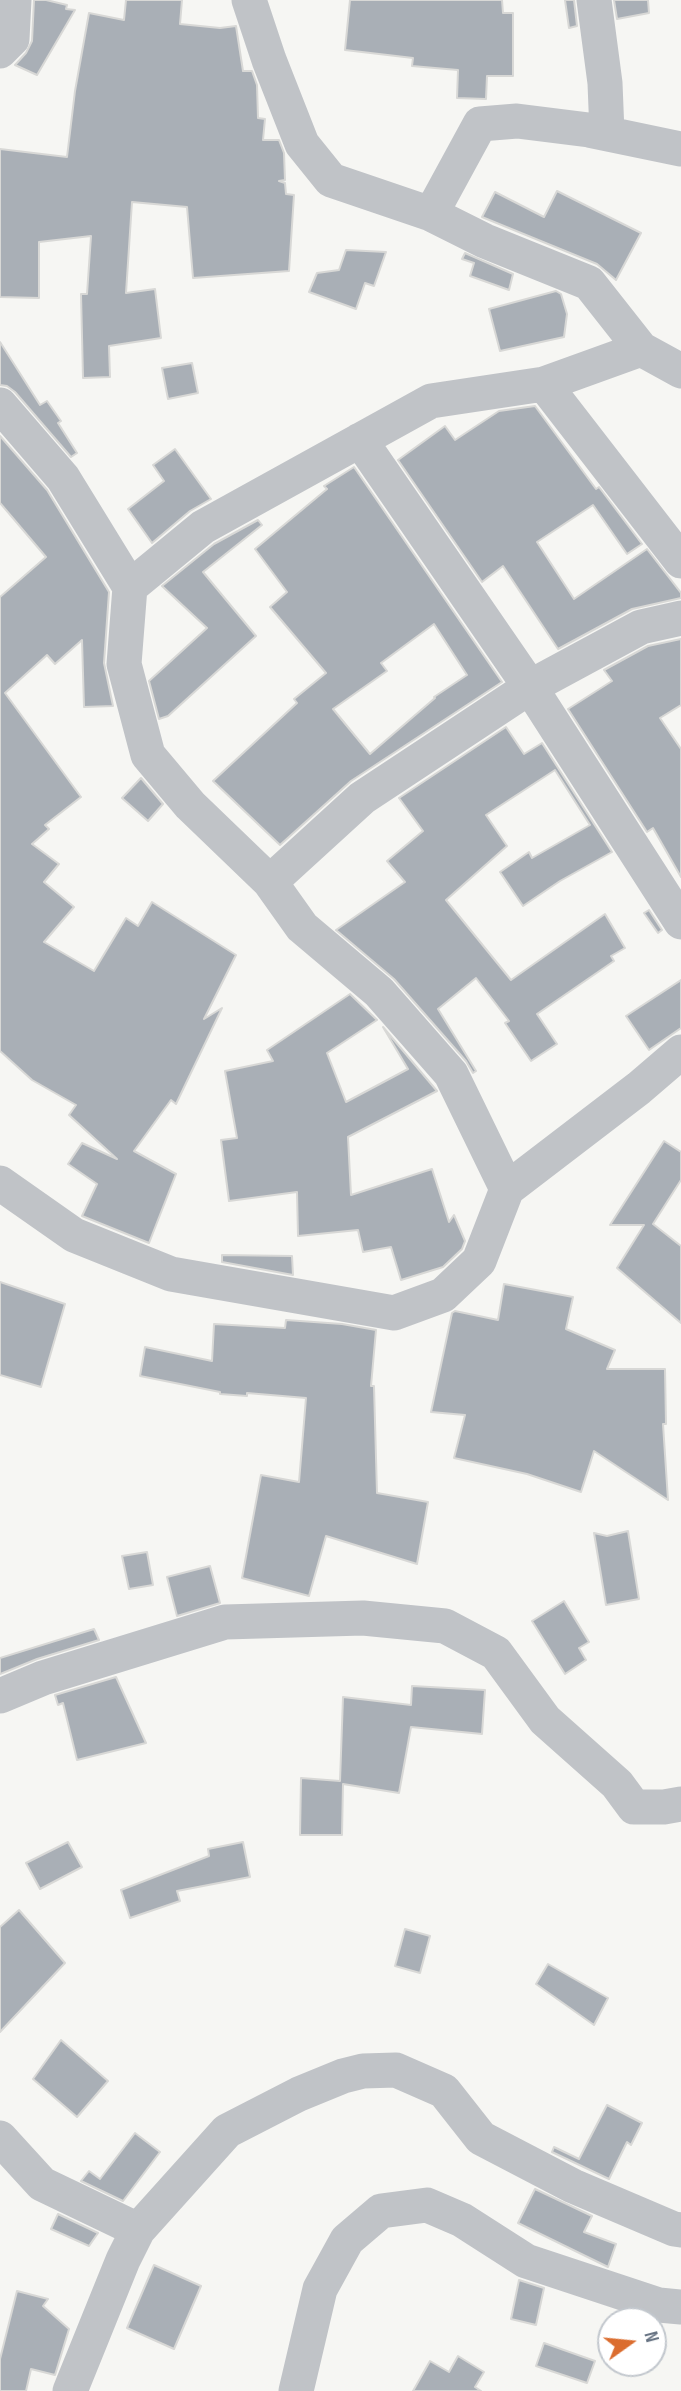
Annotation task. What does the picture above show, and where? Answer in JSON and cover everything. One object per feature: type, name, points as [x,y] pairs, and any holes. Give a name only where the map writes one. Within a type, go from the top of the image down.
[{"type":"street","points":[[0,51],[12,39],[14,0]]},
{"type":"street","points":[[249,0],[302,144],[331,180],[431,214],[485,241],[589,283],[641,349],[681,371]]},
{"type":"street","points":[[594,0],[605,83],[607,133]]},
{"type":"street","points":[[431,214],[480,124],[517,121],[607,133],[681,149]]},
{"type":"street","points":[[130,587],[203,527],[431,401],[544,384],[641,349]]},
{"type":"street","points":[[544,384],[681,561]]},
{"type":"street","points":[[0,405],[63,478],[130,587],[124,664],[148,755],[190,805],[270,882],[302,927],[379,992],[451,1074],[507,1189]]},
{"type":"street","points":[[360,440],[530,687],[681,922]]},
{"type":"street","points":[[270,882],[362,798],[530,687],[642,627],[681,618]]},
{"type":"street","points":[[0,1182],[74,1235],[171,1274],[394,1313],[443,1296],[479,1261],[507,1189],[681,1052]]},
{"type":"street","points":[[0,1696],[43,1678],[225,1622],[363,1618],[444,1626],[496,1653],[545,1720],[617,1784],[634,1807],[681,1804]]},
{"type":"street","points":[[70,2391],[123,2260],[138,2230],[227,2131],[299,2094],[343,2076],[363,2071],[396,2070],[444,2091],[481,2138],[573,2186],[681,2230]]},
{"type":"street","points":[[0,2138],[42,2184],[138,2230]]},
{"type":"street","points":[[296,2391],[320,2289],[347,2240],[381,2211],[427,2205],[462,2220],[526,2261],[659,2305],[681,2306]]},
{"type":"building","points":[[34,0],[67,5],[66,9],[75,10],[37,75],[15,65],[32,41]]},
{"type":"building","points":[[126,0],[182,0],[180,24],[220,28],[236,26],[243,71],[252,71],[257,85],[258,118],[265,119],[263,140],[279,140],[284,153],[285,180],[279,181],[285,183],[286,194],[294,195],[289,271],[193,278],[187,207],[132,202],[126,293],[155,289],[161,338],[109,346],[110,377],[83,378],[81,294],[87,294],[91,236],[39,242],[39,298],[0,297],[0,149],[67,157],[89,13],[124,20]]},
{"type":"building","points":[[350,0],[502,0],[503,13],[513,13],[513,76],[487,76],[486,99],[457,98],[458,70],[412,66],[413,58],[345,50]]},
{"type":"building","points":[[565,0],[574,0],[577,26],[569,28]]},
{"type":"building","points":[[614,0],[648,0],[649,13],[617,19]]},
{"type":"building","points":[[557,191],[641,233],[616,280],[597,264],[482,217],[495,192],[544,217]]},
{"type":"building","points":[[346,250],[386,252],[374,286],[365,283],[356,309],[309,292],[317,273],[339,270]]},
{"type":"building","points":[[465,253],[513,274],[509,290],[470,276],[474,263],[462,259]]},
{"type":"building","points":[[556,291],[561,294],[567,314],[564,337],[500,351],[489,309]]},
{"type":"building","points":[[0,342],[40,405],[47,401],[61,421],[58,423],[77,453],[71,457],[15,392],[0,385]]},
{"type":"building","points":[[192,363],[198,393],[168,399],[162,368]]},
{"type":"building","points":[[535,406],[596,489],[599,487],[642,544],[627,554],[593,505],[537,542],[574,599],[647,549],[681,593],[681,598],[632,609],[558,649],[503,566],[482,582],[398,460],[445,426],[455,440],[499,411]]},
{"type":"building","points":[[0,436],[47,490],[109,592],[104,663],[113,706],[84,707],[82,640],[55,664],[47,655],[5,693],[81,797],[45,825],[49,829],[32,844],[59,864],[44,882],[74,907],[44,942],[94,971],[126,918],[138,926],[152,902],[236,955],[204,1019],[222,1008],[176,1104],[171,1100],[134,1151],[176,1174],[149,1243],[82,1216],[97,1184],[68,1164],[82,1143],[117,1159],[69,1115],[76,1105],[32,1080],[0,1051],[0,597],[46,557],[0,503]]},
{"type":"building","points":[[175,449],[211,499],[190,511],[152,543],[128,509],[164,481],[153,465]]},
{"type":"building","points":[[354,467],[502,682],[351,781],[280,845],[213,781],[297,703],[294,699],[326,673],[270,607],[287,592],[255,549],[327,489],[324,486]],"holes":[[[434,624],[467,675],[434,697],[370,754],[333,709],[387,671],[381,663]]]},
{"type":"building","points":[[258,520],[262,525],[203,572],[256,636],[168,716],[159,719],[149,681],[207,628],[162,586],[214,544]]},
{"type":"building","points":[[681,639],[681,705],[660,718],[681,749],[681,877],[653,828],[647,832],[568,709],[612,681],[604,670],[648,646]]},
{"type":"building","points":[[506,727],[524,754],[542,743],[612,852],[560,881],[523,906],[500,872],[529,852],[532,858],[590,825],[555,770],[486,815],[507,846],[446,900],[511,980],[605,914],[625,948],[611,956],[614,961],[537,1014],[557,1044],[531,1061],[505,1023],[509,1021],[476,978],[438,1009],[476,1071],[473,1073],[466,1061],[394,979],[336,930],[405,882],[387,861],[423,831],[399,798]]},
{"type":"building","points":[[141,778],[163,804],[148,821],[122,798]]},
{"type":"building","points":[[649,910],[662,930],[658,933],[644,913]]},
{"type":"building","points":[[681,980],[681,1028],[649,1050],[626,1016]]},
{"type":"building","points":[[350,994],[377,1020],[327,1053],[346,1102],[408,1069],[383,1027],[437,1091],[348,1137],[351,1195],[432,1169],[449,1222],[454,1215],[465,1241],[462,1249],[443,1267],[401,1280],[391,1247],[363,1252],[358,1230],[298,1236],[297,1192],[229,1201],[221,1140],[237,1138],[225,1071],[273,1061],[267,1050]]},
{"type":"building","points":[[664,1141],[681,1152],[681,1180],[653,1224],[681,1246],[681,1323],[617,1268],[644,1225],[610,1225]]},
{"type":"building","points":[[222,1255],[292,1256],[293,1275],[222,1262]]},
{"type":"building","points":[[0,1282],[65,1304],[41,1387],[0,1375]]},
{"type":"building","points":[[504,1284],[573,1297],[566,1329],[615,1350],[607,1369],[665,1369],[666,1424],[663,1424],[668,1500],[594,1451],[581,1492],[527,1474],[454,1458],[465,1415],[431,1412],[452,1313],[455,1311],[498,1320]]},
{"type":"building","points":[[286,1320],[342,1324],[376,1330],[371,1386],[374,1386],[377,1493],[428,1502],[417,1564],[326,1536],[309,1596],[242,1578],[261,1475],[299,1482],[306,1398],[247,1393],[247,1396],[220,1394],[140,1376],[145,1347],[212,1361],[214,1324],[285,1328]]},
{"type":"building","points":[[628,1531],[639,1599],[606,1605],[594,1533],[607,1536]]},
{"type":"building","points":[[147,1552],[153,1585],[129,1589],[122,1556]]},
{"type":"building","points":[[210,1566],[220,1603],[177,1616],[167,1577]]},
{"type":"building","points":[[564,1601],[589,1642],[579,1648],[586,1660],[565,1674],[532,1621]]},
{"type":"building","points":[[94,1629],[99,1640],[37,1659],[0,1674],[0,1658]]},
{"type":"building","points":[[116,1677],[146,1743],[77,1760],[63,1703],[58,1705],[55,1695]]},
{"type":"building","points":[[412,1686],[485,1690],[482,1734],[411,1727],[399,1793],[343,1784],[342,1835],[300,1835],[301,1778],[340,1781],[343,1697],[411,1705]]},
{"type":"building","points":[[68,1842],[82,1867],[40,1889],[26,1863]]},
{"type":"building","points":[[243,1842],[250,1877],[177,1891],[180,1901],[130,1918],[121,1890],[209,1856],[208,1849]]},
{"type":"building","points":[[19,1910],[65,1963],[0,2032],[0,1927]]},
{"type":"building","points":[[405,1929],[430,1936],[420,1973],[395,1966]]},
{"type":"building","points":[[548,1964],[608,1998],[594,2025],[536,1984]]},
{"type":"building","points":[[61,2040],[108,2081],[77,2117],[33,2079]]},
{"type":"building","points":[[607,2105],[642,2123],[631,2145],[627,2142],[609,2179],[552,2152],[554,2147],[579,2159]]},
{"type":"building","points":[[135,2133],[160,2152],[123,2201],[81,2181],[89,2171],[100,2179]]},
{"type":"building","points":[[535,2189],[592,2216],[584,2232],[616,2244],[608,2267],[518,2223]]},
{"type":"building","points":[[58,2214],[98,2233],[89,2246],[51,2229]]},
{"type":"building","points":[[154,2265],[201,2286],[174,2349],[127,2328]]},
{"type":"building","points":[[519,2280],[544,2288],[536,2325],[511,2319]]},
{"type":"building","points":[[17,2291],[48,2299],[43,2306],[69,2329],[55,2375],[31,2369],[26,2391],[0,2391],[0,2359]]},
{"type":"building","points":[[544,2343],[595,2361],[587,2383],[536,2366]]},
{"type":"building","points":[[458,2356],[484,2372],[475,2387],[481,2391],[413,2391],[430,2361],[449,2372]]}]
